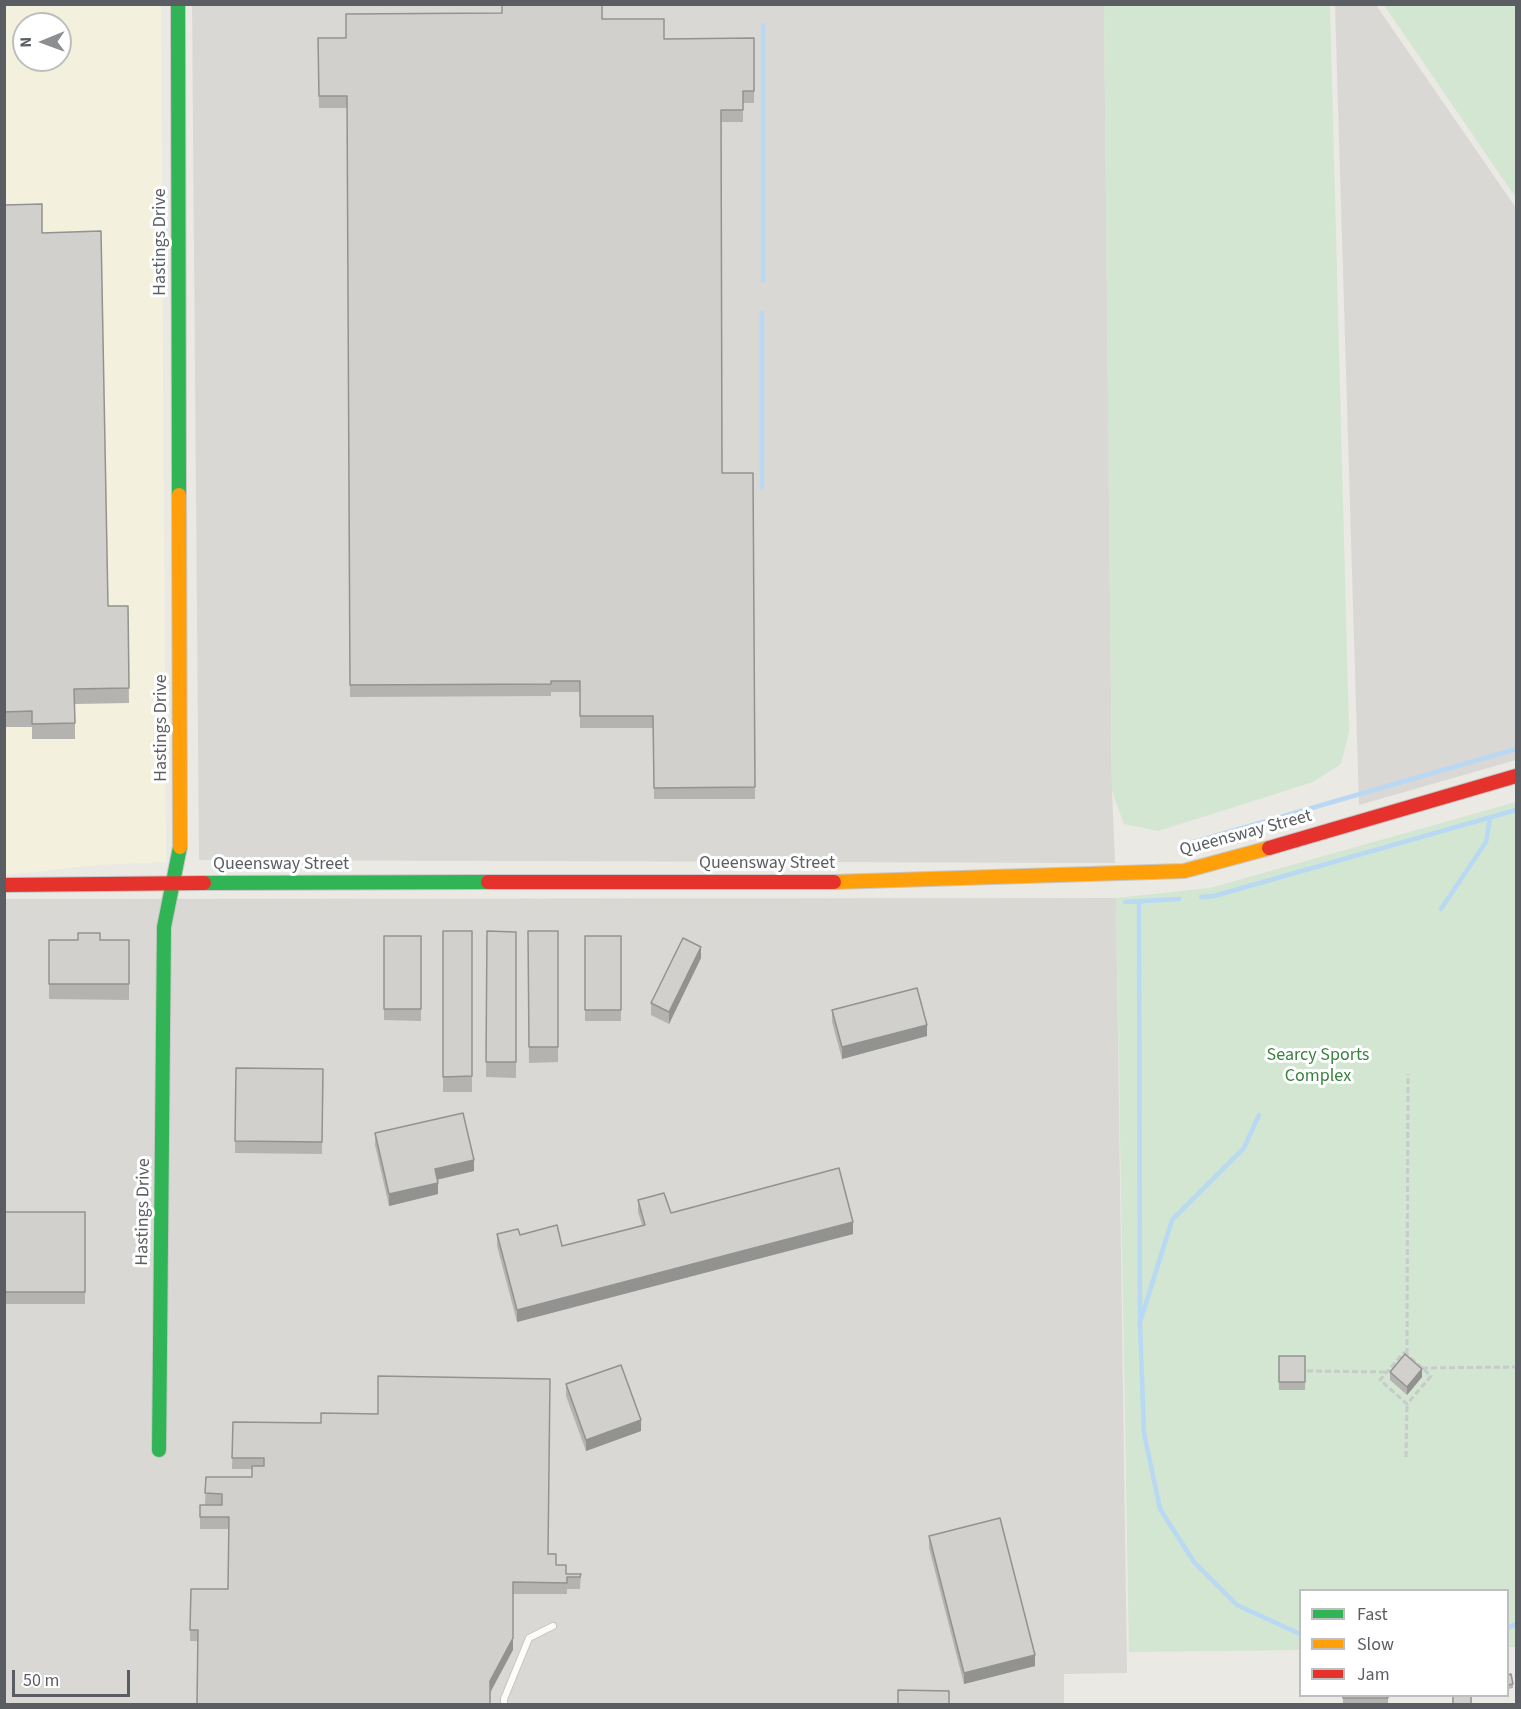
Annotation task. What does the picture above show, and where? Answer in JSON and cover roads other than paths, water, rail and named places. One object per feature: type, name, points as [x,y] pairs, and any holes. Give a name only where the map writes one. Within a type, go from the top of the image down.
[{"type":"street","name":"Hastings Drive","points":[[159,1450],[164,927],[180,847],[178,4]]},
{"type":"street","name":"Queensway Street","points":[[4,885],[792,883],[1184,871],[1516,776]]},
{"type":"lane","points":[[504,1704],[529,1638],[553,1626]]},
{"type":"waterway","points":[[763,25],[763,280]]},
{"type":"waterway","points":[[762,313],[762,487]]},
{"type":"waterway","points":[[1180,846],[1516,749]]},
{"type":"waterway","points":[[1201,897],[1214,896],[1516,810]]},
{"type":"waterway","points":[[1441,909],[1486,842],[1490,818]]},
{"type":"waterway","points":[[1125,902],[1179,899]]},
{"type":"waterway","points":[[1139,901],[1140,1324],[1144,1433],[1160,1509],[1194,1562],[1237,1605],[1299,1634]]},
{"type":"waterway","points":[[1141,1319],[1172,1220],[1244,1148],[1259,1115]]},
{"type":"waterway","points":[[1509,1628],[1516,1624]]},
{"type":"park label","name":"Searcy Sports Complex","points":[[1318,1066]]}]
